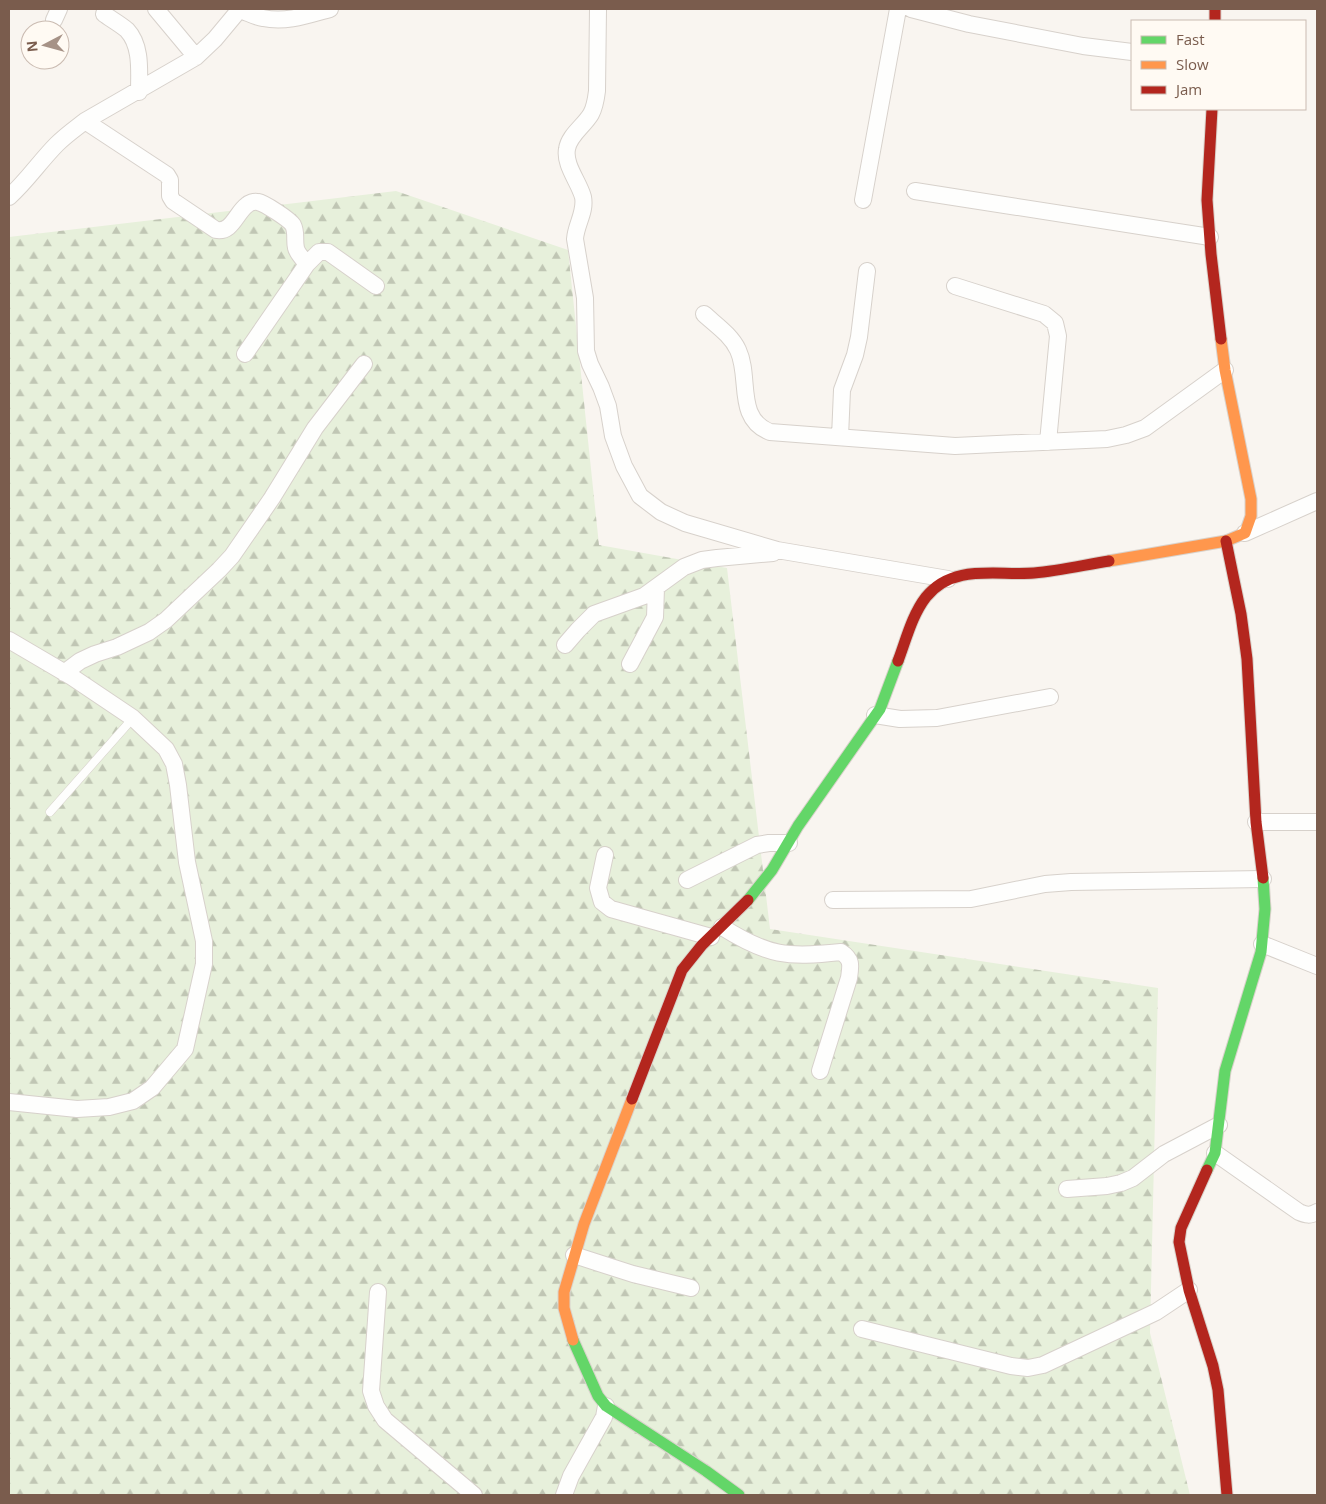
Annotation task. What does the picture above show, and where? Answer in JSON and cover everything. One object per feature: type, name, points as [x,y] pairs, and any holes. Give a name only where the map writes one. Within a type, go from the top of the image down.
[{"type":"street","points":[[156,9],[196,57]]},
{"type":"street","points":[[9,197],[58,144],[85,122],[196,57],[215,39],[240,9],[261,18],[279,20],[297,18],[330,9]]},
{"type":"street","points":[[598,9],[596,104],[592,113],[572,138],[567,149],[567,158],[583,197],[584,208],[575,231],[575,239],[585,298],[586,351],[608,406],[613,436],[624,466],[640,496],[661,512],[685,523],[785,551],[948,579]]},
{"type":"street","points":[[863,200],[898,9]]},
{"type":"street","points":[[911,9],[978,26],[1084,46],[1131,52]]},
{"type":"street","points":[[104,14],[127,30],[134,40],[139,58],[139,92]]},
{"type":"street","points":[[1212,110],[1207,200],[1225,370],[1251,499],[1251,516],[1245,533]]},
{"type":"street","points":[[85,122],[167,175],[170,180],[170,196],[173,201],[216,230],[222,231],[228,228],[247,204],[253,202],[259,202],[287,219],[296,233],[297,250],[306,264]]},
{"type":"street","points":[[916,191],[1210,237]]},
{"type":"street","points":[[244,354],[306,264],[319,252],[328,252],[376,286]]},
{"type":"street","points":[[840,438],[842,390],[859,338],[867,271]]},
{"type":"street","points":[[955,286],[1044,314],[1055,323],[1058,336],[1048,442]]},
{"type":"street","points":[[704,314],[732,340],[738,349],[742,359],[747,405],[752,419],[770,432],[955,446],[1107,439],[1145,428],[1225,370]]},
{"type":"street","points":[[64,672],[80,661],[149,632],[166,620],[219,570],[232,556],[272,498],[315,428],[364,364]]},
{"type":"street","points":[[739,1495],[713,1475],[606,1406],[598,1396],[579,1356],[567,1324],[564,1308],[564,1292],[584,1224],[682,970],[702,945],[757,890],[772,870],[788,843],[880,709],[917,612],[927,596],[948,579],[970,573],[1033,573],[1226,541],[1317,501]]},
{"type":"street","points":[[1226,541],[1241,614],[1247,659],[1256,822],[1265,909],[1262,944],[1248,999],[1225,1071],[1215,1153],[1181,1228],[1180,1242],[1189,1290],[1213,1366],[1218,1390],[1227,1495]]},
{"type":"street","points":[[566,646],[583,624],[594,614],[633,601],[656,588],[684,567],[702,560],[785,551]]},
{"type":"street","points":[[630,664],[656,617],[656,588]]},
{"type":"street","points":[[9,640],[64,672],[133,718],[166,749],[174,764],[187,862],[204,941],[204,964],[185,1048],[152,1088],[133,1101],[109,1107],[77,1109],[9,1102]]},
{"type":"street","points":[[875,715],[900,719],[937,718],[1050,697]]},
{"type":"street","points":[[1256,822],[1317,822]]},
{"type":"street","points":[[687,880],[757,845],[788,843]]},
{"type":"street","points":[[605,855],[598,888],[602,902],[611,909],[716,932],[778,952],[807,956],[841,952],[848,956],[851,965],[849,978],[820,1071]]},
{"type":"street","points":[[833,900],[971,899],[1045,884],[1071,882],[1262,879]]},
{"type":"street","points":[[1262,944],[1317,966]]},
{"type":"street","points":[[1067,1188],[1106,1186],[1121,1183],[1133,1178],[1164,1154],[1219,1125]]},
{"type":"street","points":[[1215,1153],[1299,1212],[1305,1215],[1312,1215],[1317,1212]]},
{"type":"street","points":[[574,1255],[633,1274],[691,1288]]},
{"type":"street","points":[[862,1329],[1010,1366],[1028,1368],[1043,1365],[1156,1312],[1189,1290]]},
{"type":"street","points":[[378,1292],[371,1391],[376,1406],[384,1420],[474,1495]]},
{"type":"street","points":[[564,1495],[571,1476],[602,1422],[606,1406]]},
{"type":"lane","points":[[50,812],[133,718]]},
{"type":"green space","points":[[396,191],[568,250],[599,545],[727,568],[770,929],[1158,988],[1150,1333],[1190,1495],[9,1495],[9,237]]},
{"type":"traffic: fast","points":[[748,900],[772,870],[798,826],[880,709],[898,661]]},
{"type":"traffic: fast","points":[[1207,1170],[1215,1153],[1225,1071],[1261,952],[1265,909],[1263,878]]},
{"type":"traffic: fast","points":[[573,1340],[598,1396],[606,1406],[706,1471],[739,1495]]},
{"type":"traffic: slow","points":[[1109,561],[1226,541],[1245,533],[1251,516],[1251,499],[1225,370],[1221,339]]},
{"type":"traffic: slow","points":[[573,1340],[564,1308],[564,1292],[584,1224],[632,1099]]},
{"type":"traffic: jam","points":[[1215,9],[1215,20]]},
{"type":"traffic: jam","points":[[1212,110],[1207,200],[1221,339]]},
{"type":"traffic: jam","points":[[1226,541],[1241,614],[1247,659],[1256,822],[1263,878]]},
{"type":"traffic: jam","points":[[898,661],[921,604],[937,586],[949,579],[976,573],[1043,572],[1109,561]]},
{"type":"traffic: jam","points":[[632,1099],[682,970],[702,945],[748,900]]},
{"type":"traffic: jam","points":[[1207,1170],[1181,1228],[1179,1242],[1189,1290],[1213,1366],[1218,1390],[1227,1495]]}]
